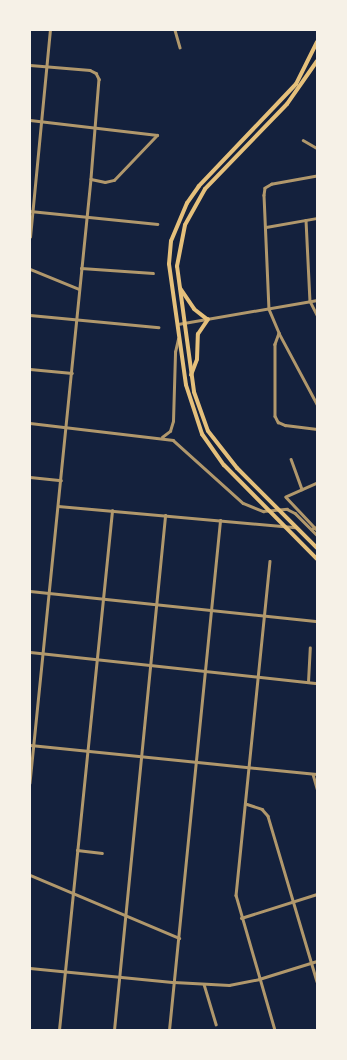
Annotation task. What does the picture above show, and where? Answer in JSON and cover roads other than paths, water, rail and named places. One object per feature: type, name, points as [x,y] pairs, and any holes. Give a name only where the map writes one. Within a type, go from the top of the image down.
[{"type":"main road","points":[[317,42],[296,84],[199,186],[181,214],[169,251],[169,281],[178,339],[190,401],[202,434],[224,465],[317,559]]},
{"type":"main road","points":[[317,61],[287,104],[205,189],[196,204],[179,244],[178,286],[191,375],[198,406],[213,440],[236,468],[317,548]]},
{"type":"main road","points":[[178,286],[194,309],[207,319],[198,334],[197,359],[191,375]]},
{"type":"street","points":[[30,237],[31,212],[42,121],[50,30]]},
{"type":"street","points":[[175,30],[180,47]]},
{"type":"street","points":[[30,65],[85,70],[96,73],[98,79],[96,126],[91,179],[78,289],[67,426],[32,745],[30,783]]},
{"type":"street","points":[[30,120],[96,126],[157,135],[114,180],[105,182],[91,179]]},
{"type":"street","points":[[303,140],[317,148]]},
{"type":"street","points":[[317,176],[277,183],[265,188],[269,309],[279,333],[317,404]]},
{"type":"street","points":[[31,212],[87,216],[157,224]]},
{"type":"street","points":[[266,227],[317,218]]},
{"type":"street","points":[[306,220],[310,302],[317,315]]},
{"type":"street","points":[[81,268],[153,273]]},
{"type":"street","points":[[30,269],[78,289]]},
{"type":"street","points":[[176,325],[317,300]]},
{"type":"street","points":[[30,315],[158,327]]},
{"type":"street","points":[[279,333],[274,362],[276,420],[284,425],[317,429]]},
{"type":"street","points":[[162,437],[170,431],[174,421],[175,352],[178,339]]},
{"type":"street","points":[[30,369],[72,373]]},
{"type":"street","points":[[30,423],[162,437],[182,447],[243,503],[256,510],[269,511],[277,508],[291,511],[317,535]]},
{"type":"street","points":[[291,459],[302,489]]},
{"type":"street","points":[[30,478],[61,480]]},
{"type":"street","points":[[316,528],[286,496],[317,483]]},
{"type":"street","points":[[58,506],[296,527]]},
{"type":"street","points":[[59,1030],[86,752],[112,511]]},
{"type":"street","points":[[114,1030],[166,516]]},
{"type":"street","points":[[169,1030],[220,521]]},
{"type":"street","points":[[311,529],[316,528]]},
{"type":"street","points":[[270,561],[247,804],[236,890],[241,918],[275,1030]]},
{"type":"street","points":[[30,591],[317,621]]},
{"type":"street","points":[[308,682],[310,648]]},
{"type":"street","points":[[30,652],[317,683]]},
{"type":"street","points":[[32,745],[86,752],[315,774],[317,788]]},
{"type":"street","points":[[247,804],[262,809],[268,816],[317,981]]},
{"type":"street","points":[[77,850],[102,853]]},
{"type":"street","points":[[30,875],[179,938]]},
{"type":"street","points":[[241,918],[317,894]]},
{"type":"street","points":[[30,968],[174,982],[237,984],[259,979],[317,961]]},
{"type":"street","points":[[204,984],[216,1024]]}]
